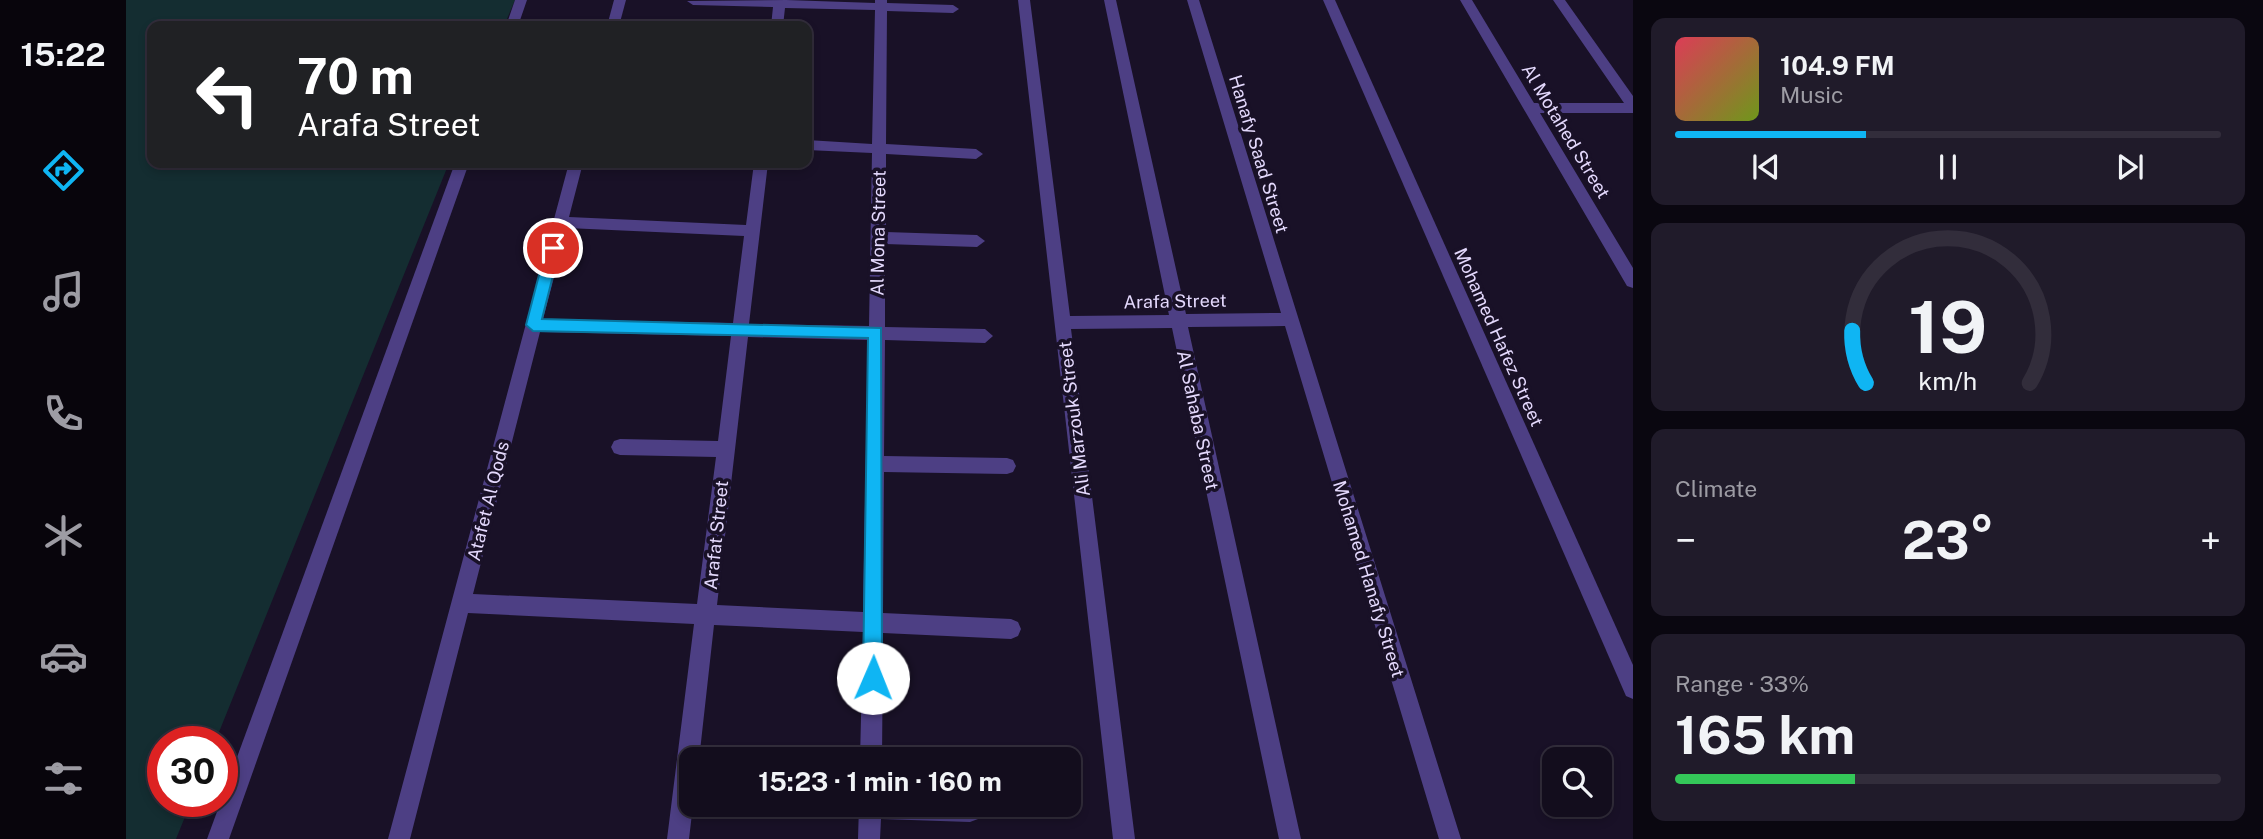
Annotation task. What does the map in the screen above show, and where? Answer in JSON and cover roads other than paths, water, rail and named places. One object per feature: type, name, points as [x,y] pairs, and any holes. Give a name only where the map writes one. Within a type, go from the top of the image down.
[{"type":"street","points":[[514,21],[521,0]]},
{"type":"street","points":[[614,21],[620,0]]},
{"type":"street","name":"Ali Marzouk Street","points":[[1024,0],[1124,839]]},
{"type":"street","name":"Al Sahaba Street","points":[[1110,0],[1290,839]]},
{"type":"street","name":"Hanafy Saad Street","points":[[1193,0],[1289,318]]},
{"type":"street","name":"Mohamed Hafez Street","points":[[1329,0],[1633,689]]},
{"type":"street","name":"Al Motahed Street","points":[[1466,0],[1633,282]]},
{"type":"street","points":[[1559,0],[1633,107]]},
{"type":"street","points":[[693,1],[881,3],[953,9]]},
{"type":"street","points":[[778,21],[780,2]]},
{"type":"street","name":"Al Mona Street","points":[[871,747],[881,3]]},
{"type":"street","points":[[1531,107],[1633,107]]},
{"type":"street","points":[[812,145],[976,154]]},
{"type":"street","points":[[218,839],[460,168]]},
{"type":"street","name":"Atafet Al Qods","points":[[399,839],[575,168]]},
{"type":"street","name":"Arafat Street","points":[[678,839],[760,168]]},
{"type":"street","points":[[560,222],[751,232]]},
{"type":"street","points":[[878,238],[977,240]]},
{"type":"street","name":"Arafa Street","points":[[1063,323],[1289,318]]},
{"type":"street","name":"Mohamed Hanafy Street","points":[[1289,318],[1450,839]]},
{"type":"street","points":[[533,325],[985,336]]},
{"type":"street","points":[[620,447],[725,449]]},
{"type":"street","points":[[875,464],[1007,466]]},
{"type":"street","points":[[462,603],[1011,629]]},
{"type":"street","points":[[869,839],[870,817]]}]
